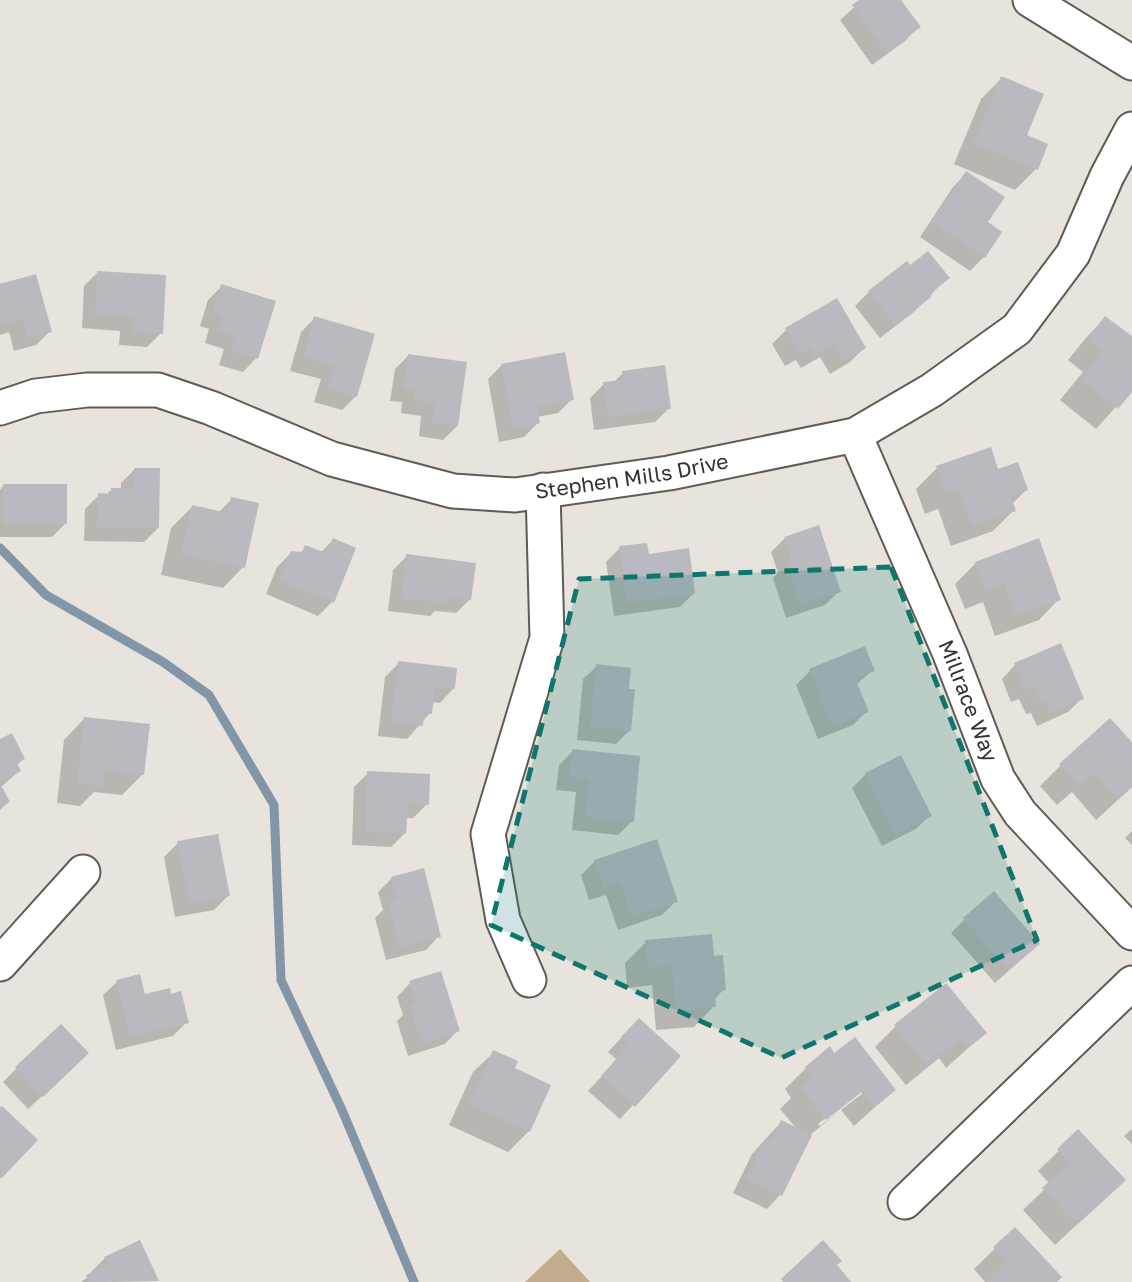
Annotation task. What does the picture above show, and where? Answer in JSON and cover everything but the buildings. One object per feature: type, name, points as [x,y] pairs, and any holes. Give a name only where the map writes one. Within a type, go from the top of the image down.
[{"type":"street","points":[[1030,0],[1132,63]]},
{"type":"street","name":"Stephen Mills Drive","points":[[0,408],[48,394],[87,390],[158,390],[211,408],[332,458],[453,491],[514,495],[670,473],[855,435],[932,390],[1017,329],[1073,254],[1107,176],[1132,130]]},
{"type":"street","name":"Millrace Way","points":[[855,435],[950,654],[998,779],[1020,813],[1132,933]]},
{"type":"street","points":[[529,980],[503,920],[488,834],[547,638],[543,490]]},
{"type":"street","points":[[0,964],[83,872]]},
{"type":"street","points":[[905,1202],[1132,983]]},
{"type":"highlighted area","points":[[891,567],[1037,940],[781,1058],[491,925],[579,579]]},
{"type":"shaded area","points":[[560,1249],[590,1282],[525,1282]]},
{"type":"waterway","points":[[0,548],[46,595],[163,662],[209,695],[274,805],[281,980],[342,1110],[414,1282]]}]
